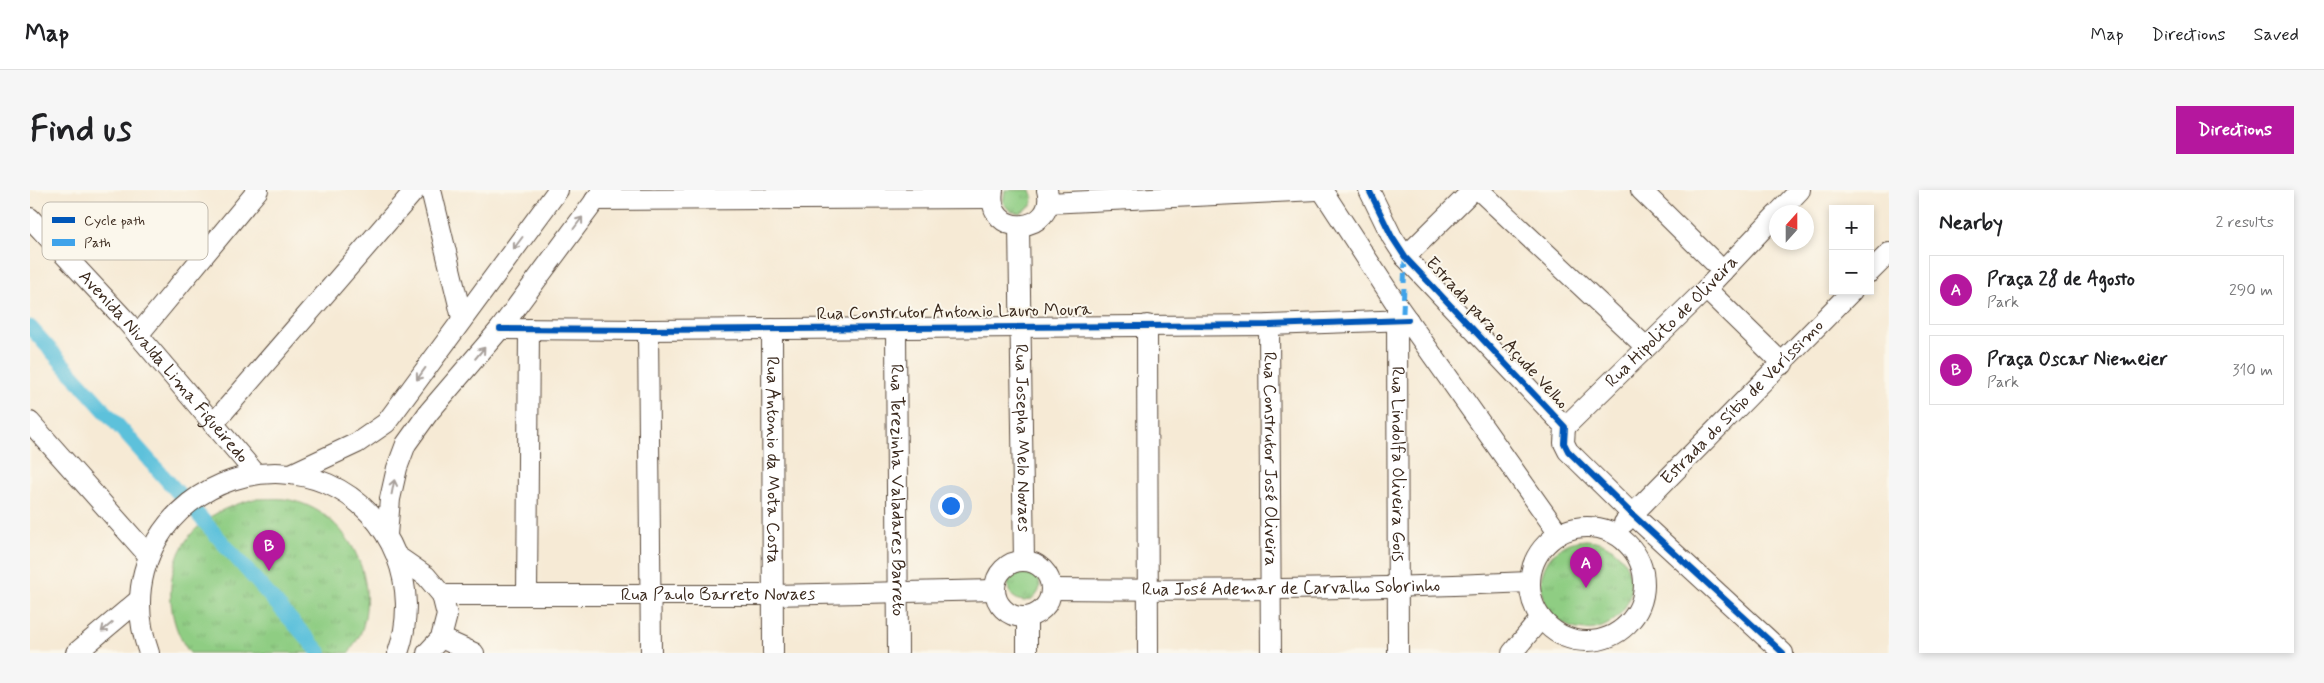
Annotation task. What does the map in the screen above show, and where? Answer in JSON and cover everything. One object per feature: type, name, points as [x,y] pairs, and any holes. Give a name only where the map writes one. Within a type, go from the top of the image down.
[{"type":"street","points":[[208,250],[258,190]]},
{"type":"street","points":[[213,424],[415,190]]},
{"type":"street","points":[[431,190],[462,318]]},
{"type":"street","points":[[291,474],[357,443],[386,423],[558,190]]},
{"type":"street","points":[[387,535],[390,499],[396,468],[406,444],[429,412],[500,329],[599,195],[992,194],[993,207],[1003,220],[1019,226],[1027,225],[1041,217],[1048,196],[1317,190]]},
{"type":"street","points":[[1322,190],[1401,315],[1559,534]]},
{"type":"street","name":"Estrada para o Açude Velho","points":[[1369,190],[1392,236],[1405,257],[1565,427],[1564,443],[1568,451],[1632,514],[1783,653]]},
{"type":"street","points":[[1405,257],[1474,190]]},
{"type":"street","points":[[1479,190],[1646,347]]},
{"type":"street","points":[[1642,190],[1723,270]]},
{"type":"street","name":"Rua Hipolito de Oliveira","points":[[1786,205],[1800,190]]},
{"type":"street","name":"Avenida Nivalda Lima Figueiredo","points":[[30,218],[42,231]]},
{"type":"street","name":"Rua Hipolito de Oliveira","points":[[1565,427],[1706,289],[1769,223]]},
{"type":"street","name":"Rua Josepha Melo Novaes","points":[[1019,226],[1024,561]]},
{"type":"street","points":[[1874,268],[1889,253]]},
{"type":"street","name":"Avenida Nivalda Lima Figueiredo","points":[[69,260],[138,335],[256,474]]},
{"type":"street","points":[[138,335],[200,260]]},
{"type":"street","points":[[1706,289],[1783,364]]},
{"type":"street","name":"Estrada do Sítio de Veríssimo","points":[[1614,534],[1783,364],[1848,295]]},
{"type":"street","name":"Rua Construtor Antonio Lauro Moura","points":[[500,329],[648,330],[1269,325],[1401,315]]},
{"type":"street","name":"Rua Lindolfa Oliveira Gois","points":[[1398,653],[1401,315]]},
{"type":"street","points":[[1147,325],[1148,653]]},
{"type":"street","name":"Rua Construtor José Oliveira","points":[[1269,325],[1271,653]]},
{"type":"street","name":"Rua Terezinha Valadares Barreto","points":[[896,328],[898,653]]},
{"type":"street","points":[[527,595],[529,329]]},
{"type":"street","name":"Rua Antonio da Mota Costa","points":[[772,329],[773,653]]},
{"type":"street","points":[[648,330],[651,653]]},
{"type":"street","points":[[30,422],[149,556]]},
{"type":"street","points":[[149,653],[142,635],[139,600],[142,578],[149,556],[166,525],[191,500],[222,483],[256,474],[291,474],[328,484],[361,506],[387,535],[398,556],[407,594],[405,633],[398,653]]},
{"type":"street","points":[[1572,528],[1601,528],[1614,534],[1630,545],[1640,561],[1644,578],[1643,597],[1636,614],[1624,628],[1608,637],[1590,641],[1571,639],[1554,631],[1541,618],[1532,601],[1530,582],[1534,562],[1544,546],[1559,534],[1572,528]]},
{"type":"street","points":[[398,556],[426,576],[442,595],[446,615],[441,638],[427,653]]},
{"type":"street","points":[[1024,561],[1032,562],[1046,573],[1052,589],[1047,604],[1035,615],[1027,617],[1012,615],[1005,610],[1000,605],[995,590],[1000,573],[1015,562],[1024,561]]},
{"type":"street","name":"Rua José Ademar de Carvalho Sobrinho","points":[[1052,589],[1270,590],[1398,588],[1530,582]]},
{"type":"street","name":"Rua Paulo Barreto Novaes","points":[[442,595],[773,596],[995,590]]},
{"type":"street","points":[[76,653],[139,600]]},
{"type":"street","points":[[1027,617],[1027,653]]},
{"type":"street","points":[[1512,653],[1541,618]]},
{"type":"street","points":[[441,638],[474,653]]},
{"type":"green space","points":[[1005,190],[1031,190],[1033,196],[1032,205],[1020,213],[1010,211],[1003,203]]},
{"type":"green space","points":[[254,499],[284,499],[305,504],[323,514],[339,528],[351,545],[360,564],[365,584],[366,605],[362,629],[349,653],[190,653],[181,638],[171,605],[173,570],[179,554],[187,539],[211,516]]},
{"type":"green space","points":[[1586,540],[1603,543],[1618,553],[1628,568],[1631,585],[1628,602],[1618,617],[1603,627],[1586,630],[1569,627],[1554,617],[1544,602],[1541,585],[1544,568],[1554,553],[1569,543]]},
{"type":"green space","points":[[1024,569],[1036,573],[1040,585],[1036,597],[1024,601],[1012,597],[1008,585],[1012,573]]},
{"type":"waterway","points":[[30,327],[181,496]]},
{"type":"waterway","points":[[194,510],[320,653]]},
{"type":"marked path","points":[[1403,313],[1405,257]]},
{"type":"cycle path","points":[[1369,190],[1392,237],[1405,257],[1565,427],[1564,443],[1568,451],[1632,514],[1783,653]]},
{"type":"cycle path","points":[[500,329],[648,330],[1269,325],[1408,320]]},
{"type":"place","name":"Praça Oscar Niemeier","points":[[269,571]]},
{"type":"place","name":"Praça 28 de Agosto","points":[[1586,588]]}]
